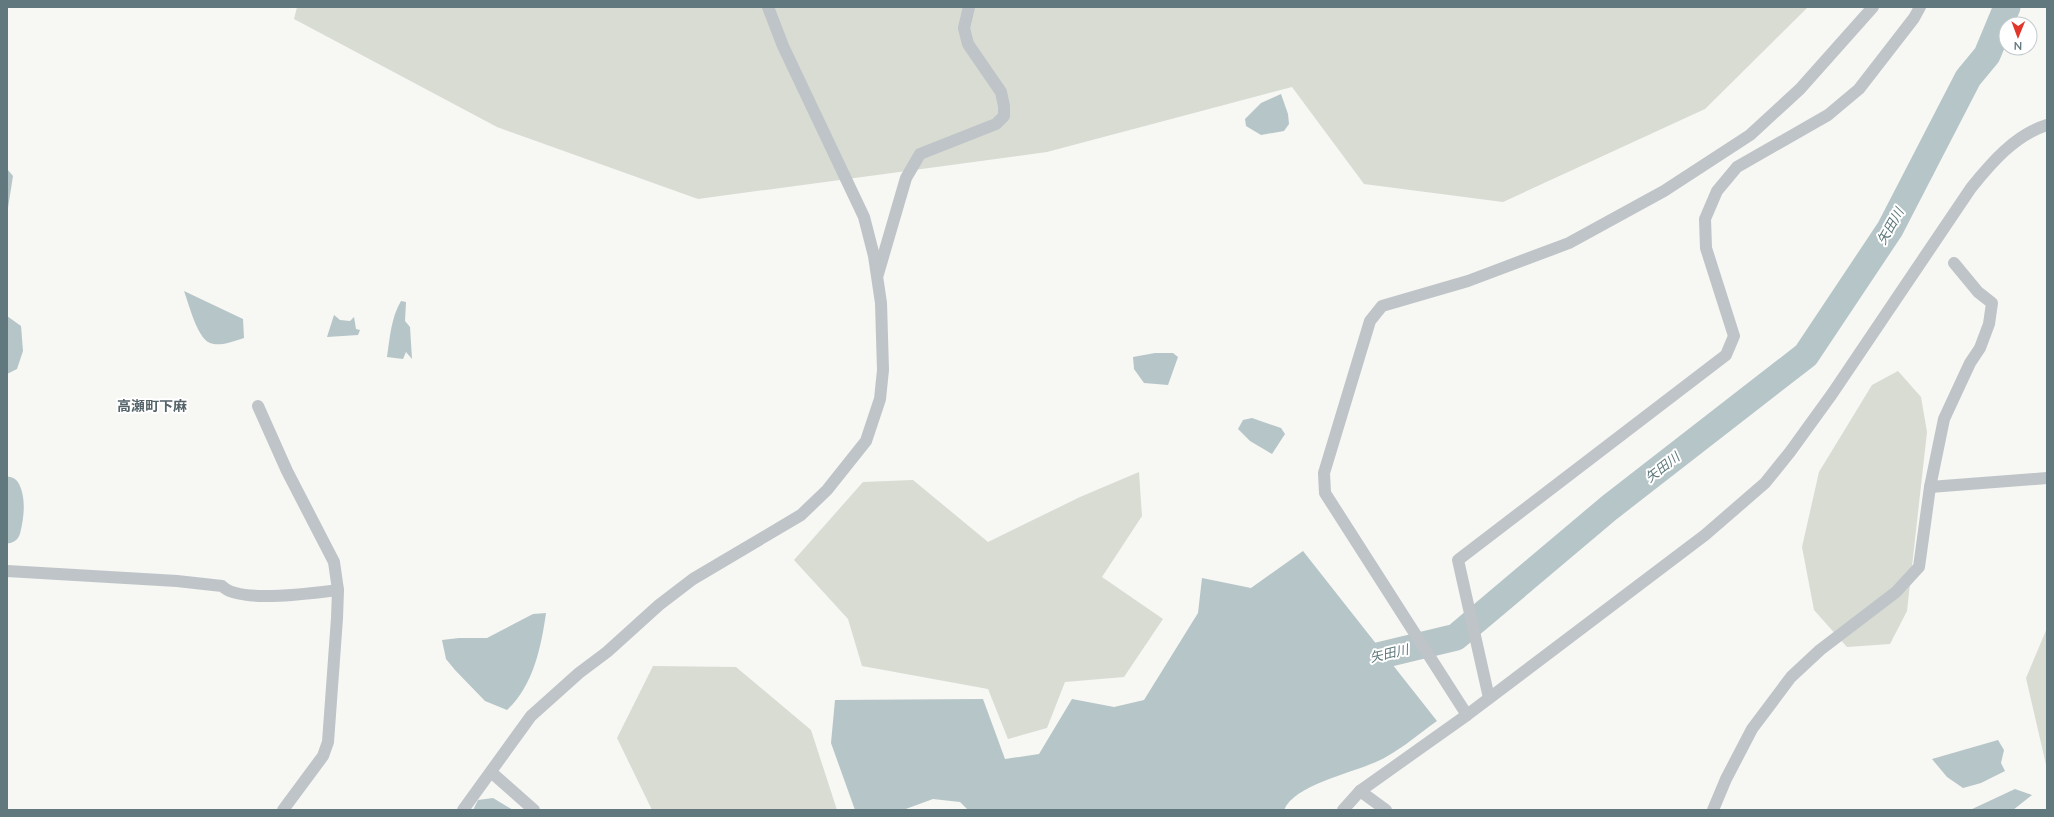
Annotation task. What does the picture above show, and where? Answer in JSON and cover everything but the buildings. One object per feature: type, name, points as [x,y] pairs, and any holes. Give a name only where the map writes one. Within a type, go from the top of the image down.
[{"type":"street","points":[[463,810],[531,716],[579,673],[607,652],[659,605],[693,579],[801,515],[827,490],[866,441],[880,399],[883,370],[881,303],[864,217],[783,46],[768,7]]},
{"type":"street","points":[[877,277],[906,178],[920,154],[996,124],[1004,116],[1004,106],[1000,92],[968,44],[964,28],[970,7]]},
{"type":"street","points":[[1467,715],[1325,493],[1324,473],[1370,322],[1382,306],[1468,281],[1569,243],[1664,192],[1750,135],[1800,89],[1873,7]]},
{"type":"street","points":[[1489,698],[1458,560],[1726,355],[1734,336],[1706,248],[1705,219],[1716,191],[1737,167],[1828,115],[1859,89],[1914,18],[1920,7]]},
{"type":"street","points":[[1342,810],[1360,791],[1467,715],[1705,534],[1765,483],[1790,452],[1832,394],[1975,183],[1992,162],[2016,142],[2047,125]]},
{"type":"street","points":[[1713,810],[1726,779],[1752,729],[1791,677],[1820,650],[1896,592],[1918,567],[1930,487],[1944,419],[1970,363],[1980,348],[1989,324],[1992,303],[1978,292],[1954,263]]},
{"type":"street","points":[[258,406],[288,471],[334,562],[338,590],[328,742],[323,756],[283,810]]},
{"type":"street","points":[[1930,487],[2047,478]]},
{"type":"street","points":[[7,571],[177,581],[222,586],[225,589],[243,595],[296,596],[338,590]]},
{"type":"street","points":[[491,772],[534,810]]},
{"type":"street","points":[[1360,791],[1386,810]]},
{"type":"shaded area","points":[[297,7],[1808,7],[1705,109],[1503,202],[1364,184],[1292,87],[1047,152],[698,199],[497,127],[294,19]]},
{"type":"shaded area","points":[[1281,94],[1288,114],[1289,124],[1284,131],[1261,135],[1246,126],[1245,119],[1261,103]]},
{"type":"shaded area","points":[[7,169],[13,176],[7,214]]},
{"type":"shaded area","points":[[184,291],[243,319],[244,338],[218,344],[210,343],[205,340],[197,328]]},
{"type":"shaded area","points":[[401,301],[406,302],[405,321],[410,327],[412,359],[406,352],[403,359],[387,357],[393,321]]},
{"type":"shaded area","points":[[334,315],[340,320],[350,321],[354,317],[356,329],[360,330],[358,335],[327,337]]},
{"type":"shaded area","points":[[7,316],[21,326],[23,351],[17,369],[7,374]]},
{"type":"shaded area","points":[[1155,353],[1173,353],[1178,357],[1168,385],[1144,383],[1134,369],[1133,357]]},
{"type":"shaded area","points":[[1898,371],[1921,397],[1927,432],[1907,611],[1890,644],[1847,647],[1814,610],[1802,547],[1819,472],[1872,385]]},
{"type":"shaded area","points":[[1252,418],[1281,428],[1285,434],[1272,454],[1250,441],[1238,429],[1243,420]]},
{"type":"shaded area","points":[[1139,472],[1142,516],[1102,577],[1163,619],[1124,677],[1065,682],[1047,728],[1008,739],[988,689],[862,666],[848,619],[794,560],[863,482],[913,480],[988,542],[1080,497]]},
{"type":"shaded area","points":[[1303,551],[1437,721],[1393,753],[1375,762],[1315,785],[1301,792],[1291,800],[1284,810],[968,810],[960,802],[933,799],[903,810],[855,810],[831,743],[835,700],[983,699],[1005,759],[1039,754],[1072,699],[1114,707],[1144,700],[1198,613],[1202,578],[1251,588]]},
{"type":"shaded area","points":[[546,613],[534,666],[523,690],[507,710],[485,701],[446,659],[442,640],[459,638],[487,638],[533,614]]},
{"type":"shaded area","points":[[2047,628],[2047,769],[2026,678]]},
{"type":"shaded area","points":[[653,666],[736,667],[811,730],[837,810],[652,810],[617,738]]},
{"type":"shaded area","points":[[1998,740],[2004,750],[2001,763],[2005,771],[1981,783],[1963,788],[1947,777],[1932,759]]},
{"type":"shaded area","points":[[2015,789],[2032,795],[2013,810],[1970,810]]},
{"type":"shaded area","points":[[493,798],[513,810],[473,810],[478,800]]},
{"type":"waterway","name":"矢田川","points":[[1348,663],[1456,637],[1609,508],[1806,355],[1890,229],[1968,78],[1987,55],[2007,7]]},
{"type":"waterway","points":[[7,490],[10,500],[10,515],[7,530]]},
{"type":"district","name":"高瀬町下麻","points":[[152,405]]}]
